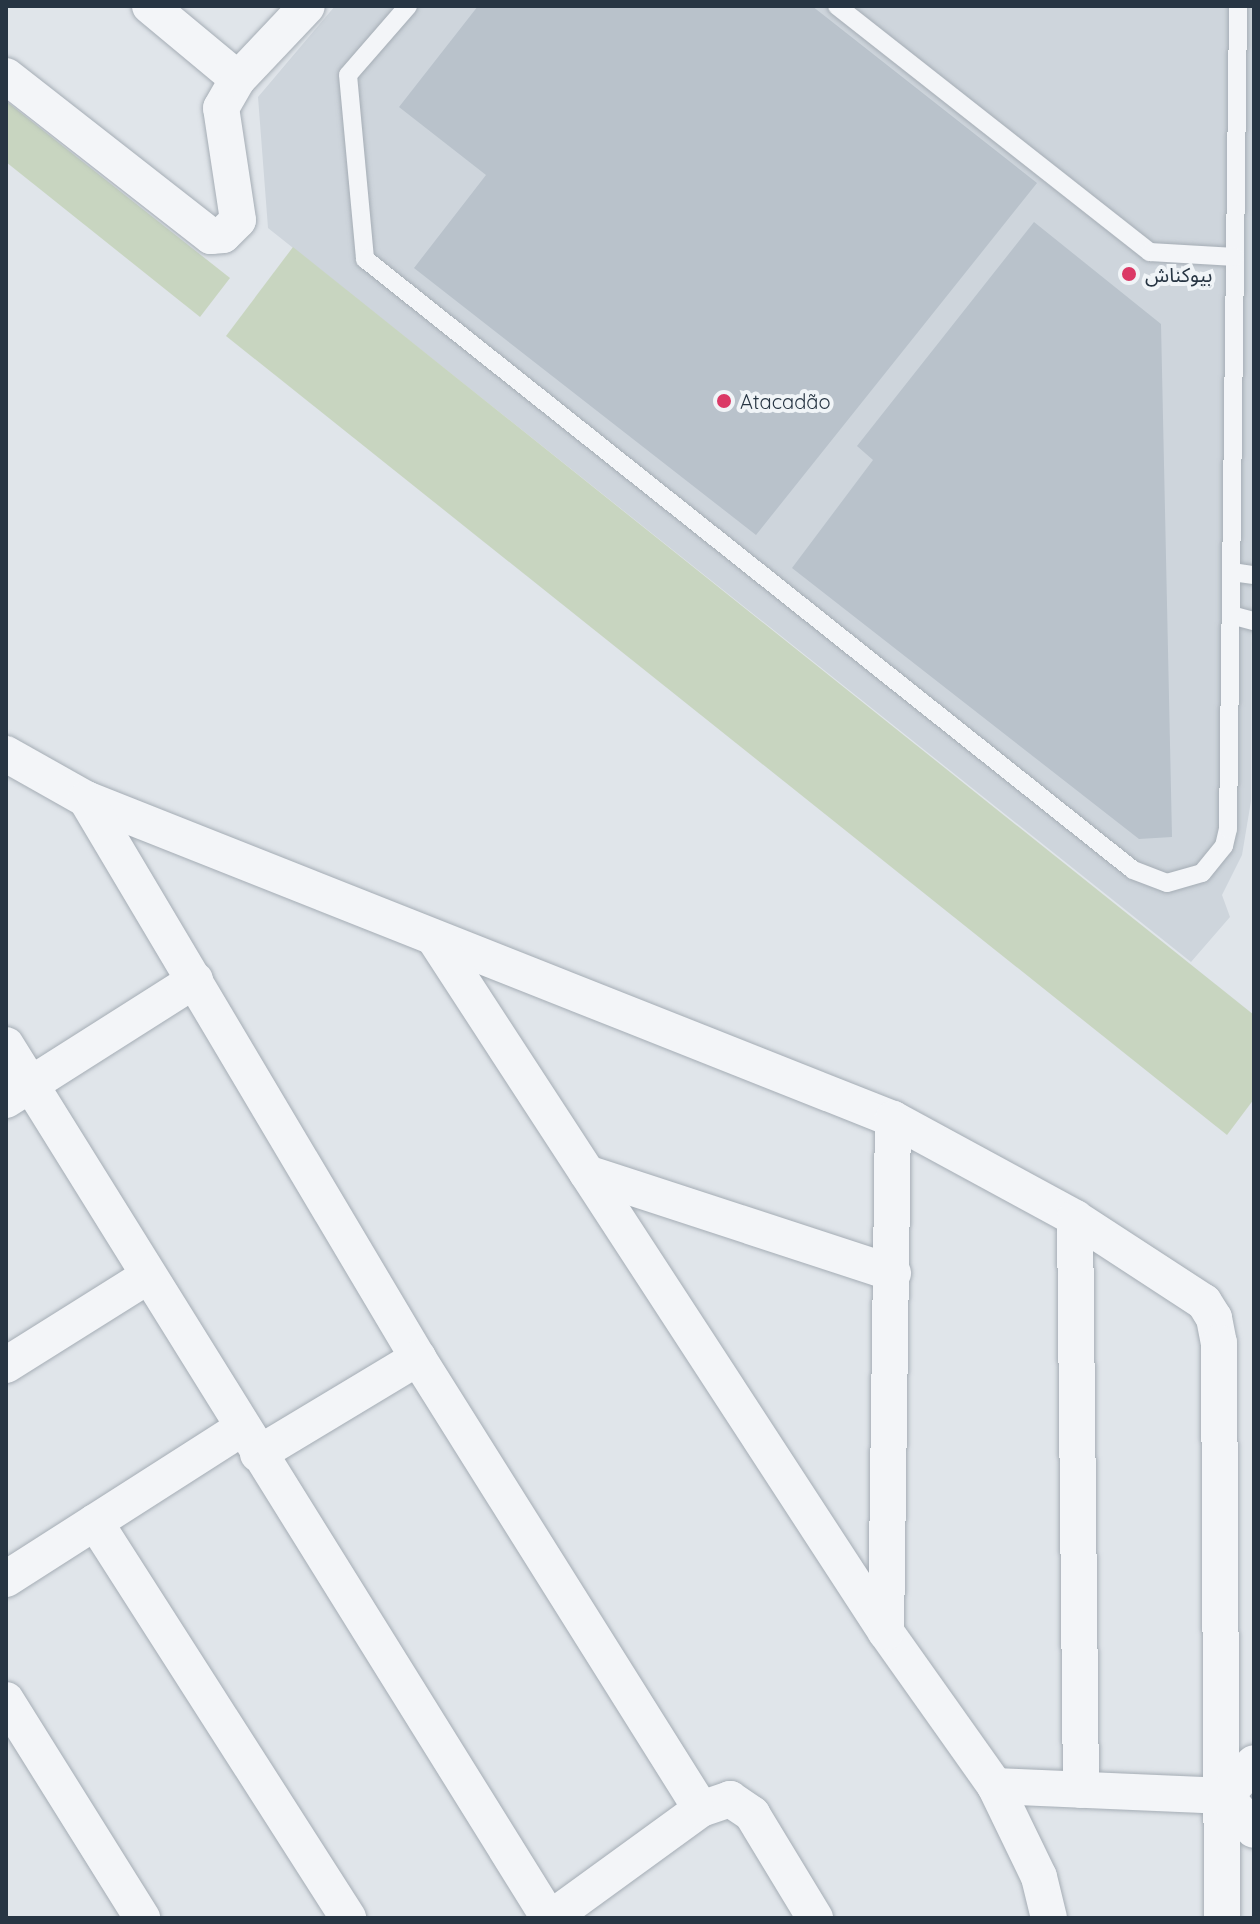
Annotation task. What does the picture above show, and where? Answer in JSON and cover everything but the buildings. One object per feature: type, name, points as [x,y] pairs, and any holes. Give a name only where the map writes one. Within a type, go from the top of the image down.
[{"type":"street","points":[[150,6],[238,79]]},
{"type":"street","points":[[6,76],[211,236],[223,235],[238,220],[221,108],[238,79],[307,6]]},
{"type":"street","points":[[6,754],[86,799],[436,941],[893,1119],[1075,1218],[1186,1288],[1214,1318],[1219,1343],[1226,1796],[1222,1918]]},
{"type":"street","points":[[86,799],[418,1358],[701,1809]]},
{"type":"street","points":[[436,941],[886,1632],[995,1786],[1039,1877],[1049,1918]]},
{"type":"street","points":[[18,1093],[195,980]]},
{"type":"street","points":[[6,1045],[18,1093],[148,1276],[550,1918],[717,1799],[742,1804],[815,1918]]},
{"type":"street","points":[[886,1632],[893,1119]]},
{"type":"street","points":[[587,1173],[893,1273]]},
{"type":"street","points":[[1075,1218],[1081,1790]]},
{"type":"street","points":[[6,1365],[148,1276]]},
{"type":"street","points":[[6,1579],[95,1522],[418,1358]]},
{"type":"street","points":[[95,1522],[348,1918]]},
{"type":"street","points":[[6,1700],[142,1918]]},
{"type":"street","points":[[1226,1796],[1254,1763]]},
{"type":"street","points":[[995,1786],[1226,1796],[1254,1830]]},
{"type":"lane","points":[[408,6],[348,75],[365,259],[1149,879],[1167,883],[1202,873],[1224,846],[1232,572],[1238,6]]},
{"type":"lane","points":[[837,6],[1150,252],[1235,257]]},
{"type":"lane","points":[[1232,572],[1254,575]]},
{"type":"lane","points":[[1231,615],[1254,621]]},
{"type":"shaded area","points":[[335,6],[1254,6],[1251,801],[1242,855],[1222,895],[1230,917],[1191,962],[268,228],[258,97]]},
{"type":"green space","points":[[6,101],[230,278],[200,317],[6,162]]},
{"type":"green space","points":[[293,247],[1254,1015],[1254,1099],[1227,1135],[226,336]]},
{"type":"place","name":"بيوكناش","points":[[1129,274]]},
{"type":"place","name":"Atacadão","points":[[724,401]]}]
